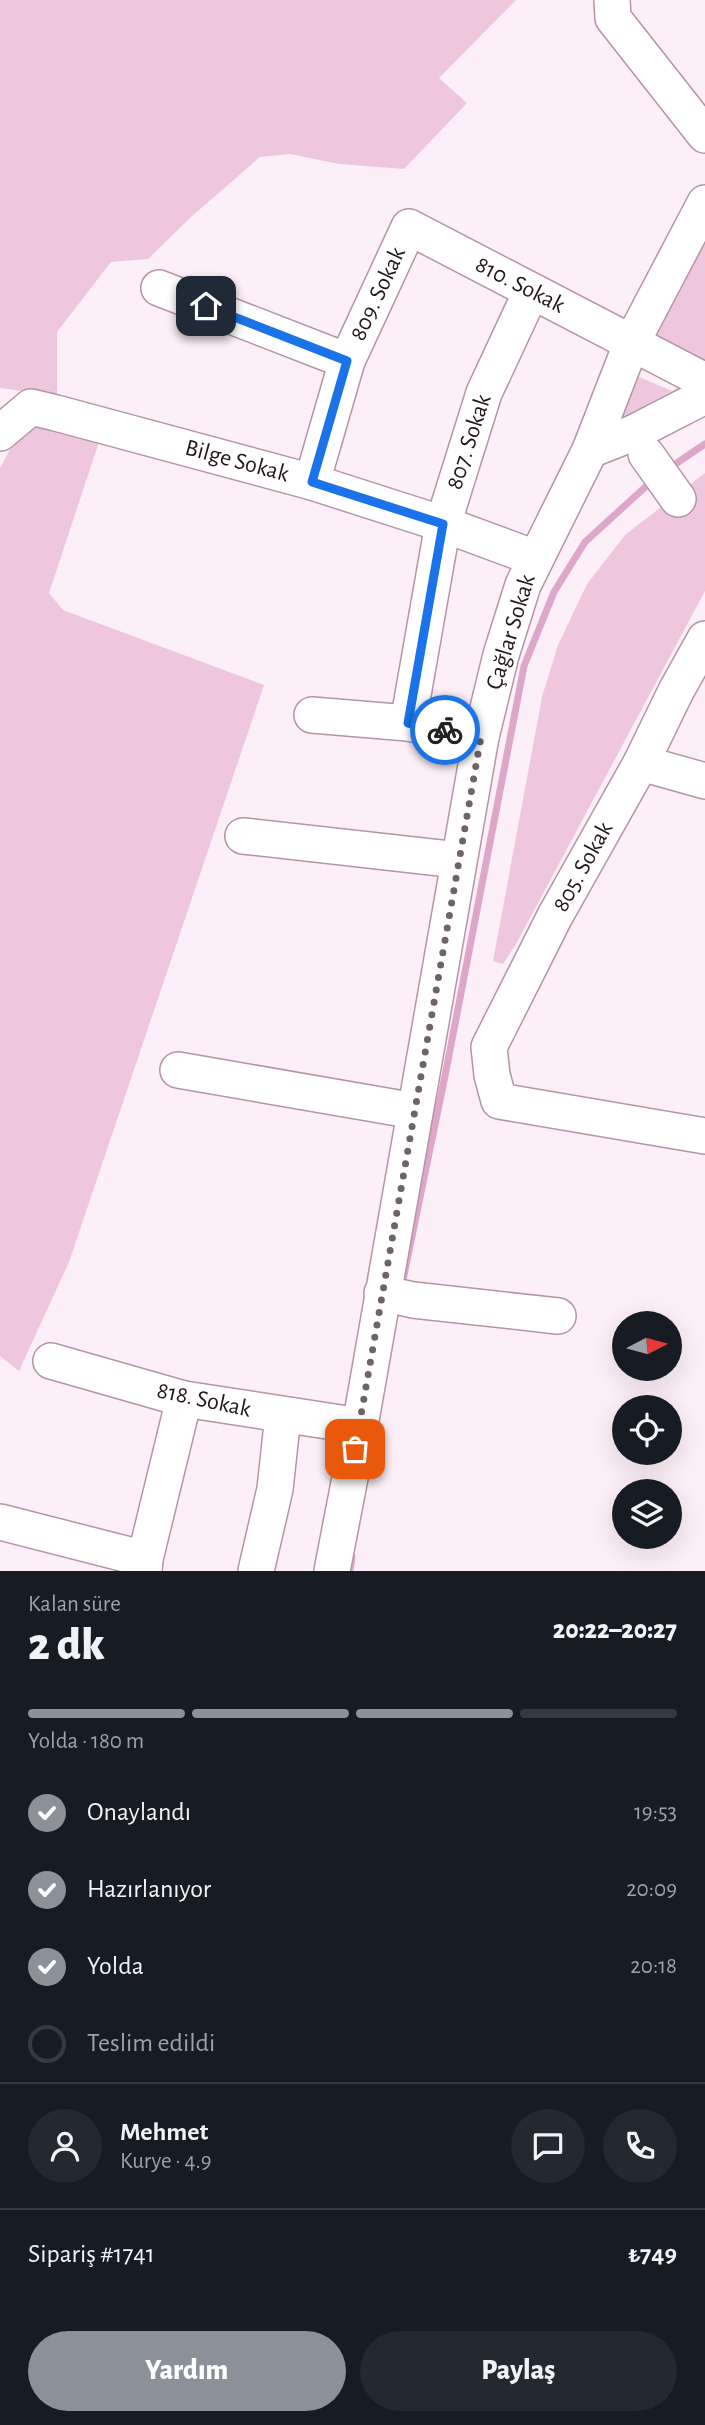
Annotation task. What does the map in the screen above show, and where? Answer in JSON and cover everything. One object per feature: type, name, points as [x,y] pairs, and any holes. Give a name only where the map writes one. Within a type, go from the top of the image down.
[{"type":"street","points":[[612,9],[705,135]]},
{"type":"street","name":"Çağlar Sokak","points":[[332,1571],[360,1426],[398,1296],[415,1111],[481,737],[509,630],[535,558],[590,450],[632,342],[705,203]]},
{"type":"street","name":"810. Sokak","points":[[409,227],[705,381]]},
{"type":"street","name":"809. Sokak","points":[[312,482],[347,361],[409,227]]},
{"type":"street","points":[[159,288],[347,361]]},
{"type":"street","name":"807. Sokak","points":[[408,723],[443,524],[484,393],[531,292]]},
{"type":"street","points":[[590,450],[633,433],[705,396]]},
{"type":"street","name":"Bilge Sokak","points":[[0,433],[31,407],[312,482],[443,524],[535,558]]},
{"type":"street","points":[[646,454],[678,499]]},
{"type":"street","name":"805. Sokak","points":[[705,639],[641,763],[555,916],[489,1047],[492,1075],[499,1101],[705,1136]]},
{"type":"street","points":[[312,715],[408,723],[481,737]]},
{"type":"street","points":[[641,763],[705,781]]},
{"type":"street","points":[[243,836],[458,860]]},
{"type":"street","points":[[178,1070],[415,1111]]},
{"type":"street","points":[[398,1296],[558,1316]]},
{"type":"street","name":"818. Sokak","points":[[51,1361],[184,1399],[360,1426]]},
{"type":"street","points":[[0,1522],[145,1565],[184,1399]]},
{"type":"street","points":[[257,1571],[275,1489],[283,1415]]},
{"type":"shaded area","points":[[0,0],[516,0],[439,78],[467,103],[404,169],[339,164],[290,154],[260,157],[148,259],[111,262],[57,332],[57,396],[0,388]]},
{"type":"shaded area","points":[[705,220],[705,365],[649,330]]},
{"type":"shaded area","points":[[637,376],[672,391],[624,416],[618,414]]},
{"type":"shaded area","points":[[25,422],[100,439],[49,593],[63,610],[264,685],[69,1262],[19,1371],[0,1356],[0,468]]},
{"type":"shaded area","points":[[705,473],[705,591],[516,944],[503,964],[493,961],[542,697],[558,645],[587,584],[625,535]]},
{"type":"waterway","points":[[668,469],[705,444]]},
{"type":"waterway","points":[[403,1280],[524,666],[554,592],[585,542],[653,480]]},
{"type":"waterway","points":[[350,1571],[352,1557]]},
{"type":"way so far","points":[[355,1449],[481,737],[445,730]]},
{"type":"route","points":[[206,306],[347,361],[312,482],[443,524],[408,723],[445,730]]}]
